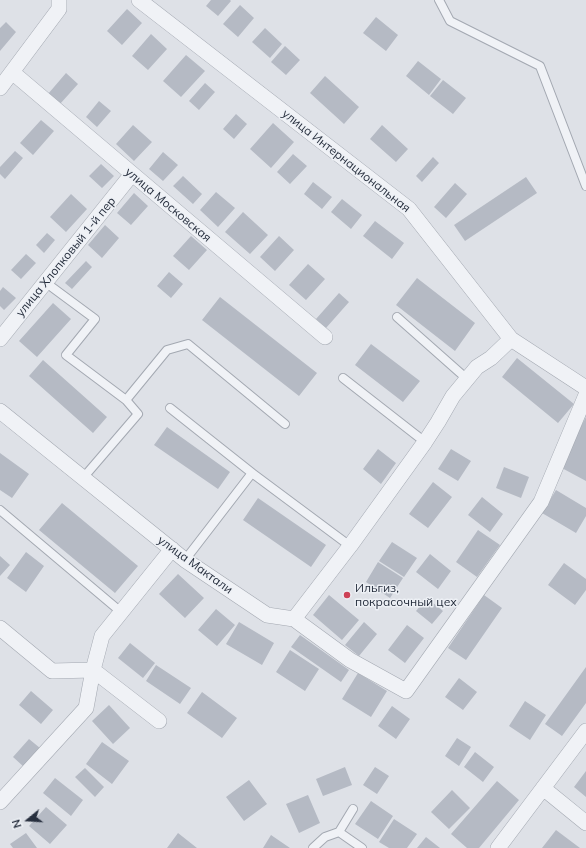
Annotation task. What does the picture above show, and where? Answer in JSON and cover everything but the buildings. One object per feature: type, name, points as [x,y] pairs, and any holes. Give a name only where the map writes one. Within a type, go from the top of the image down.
[{"type":"street","points":[[0,88],[59,9],[59,0]]},
{"type":"street","name":"улица Интернациональная","points":[[139,0],[409,210],[511,339],[586,388]]},
{"type":"street","name":"улица Московская","points":[[12,72],[325,337]]},
{"type":"street","name":"улица Хлопковый 1-й пер","points":[[0,339],[132,174]]},
{"type":"street","points":[[294,619],[350,546],[425,442],[454,396],[467,379],[477,367],[491,358],[511,339]]},
{"type":"street","name":"улица Мактали","points":[[0,411],[185,560],[267,615],[294,619],[350,660],[406,691],[541,502],[586,395]]},
{"type":"street","points":[[0,802],[86,708],[93,670],[102,636],[172,549]]},
{"type":"street","points":[[0,628],[52,671],[93,670],[159,720]]},
{"type":"street","points":[[498,848],[586,731]]},
{"type":"street","points":[[542,788],[586,823]]},
{"type":"lane","points":[[439,0],[450,21],[540,66],[586,186]]},
{"type":"lane","points":[[46,282],[95,319],[66,355],[126,400],[138,414],[83,478]]},
{"type":"lane","points":[[397,317],[467,379]]},
{"type":"lane","points":[[126,400],[167,350],[188,344],[285,424]]},
{"type":"lane","points":[[343,378],[425,442]]},
{"type":"lane","points":[[170,408],[252,474],[350,546]]},
{"type":"lane","points":[[185,560],[252,474]]},
{"type":"lane","points":[[0,510],[121,612]]},
{"type":"lane","points":[[313,848],[325,838],[339,832],[352,809]]},
{"type":"lane","points":[[339,832],[362,848]]},
{"type":"place","name":"Ильгиз, покрасочный цех","points":[[347,595]]}]
